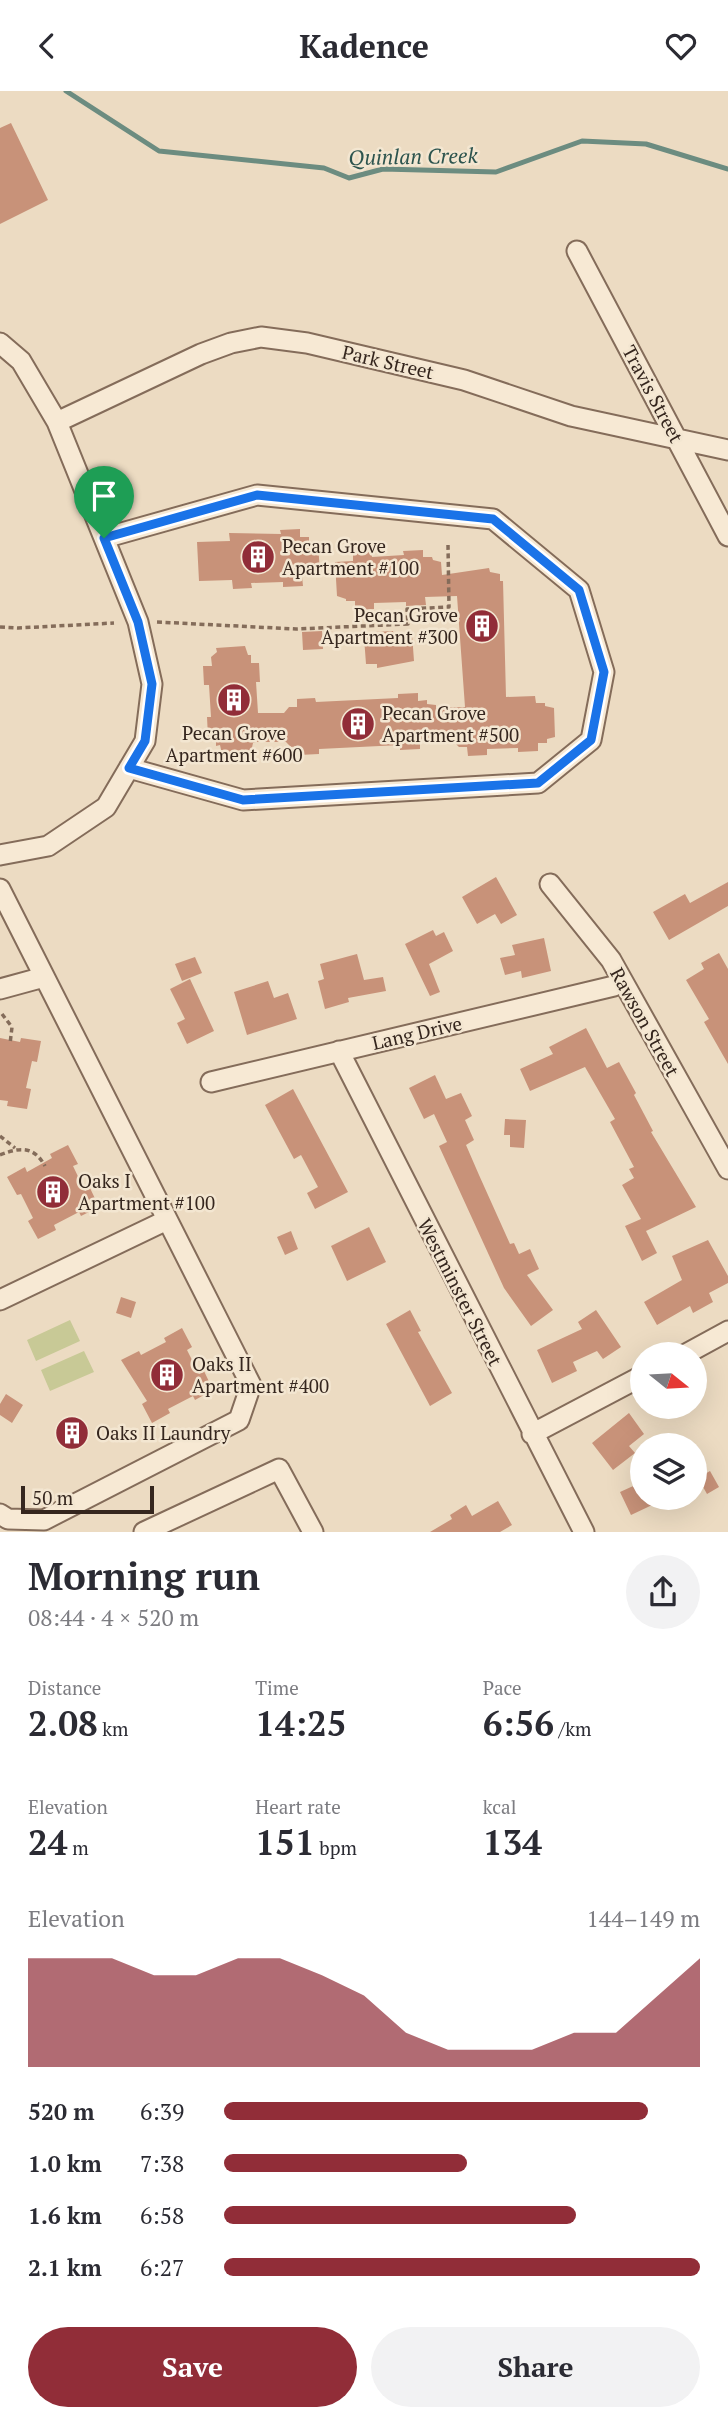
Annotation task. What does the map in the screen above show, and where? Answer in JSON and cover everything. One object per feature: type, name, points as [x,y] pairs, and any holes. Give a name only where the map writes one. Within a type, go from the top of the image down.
[{"type":"street","name":"Travis Street","points":[[577,251],[728,536]]},
{"type":"street","name":"Park Street","points":[[57,422],[201,354],[231,343],[261,337],[307,343],[464,380],[571,416],[728,450]]},
{"type":"street","points":[[0,343],[21,361],[57,422],[138,622],[152,684],[145,741],[106,807],[48,846],[0,855]]},
{"type":"street","points":[[104,538],[257,495],[493,519],[579,590],[604,672],[591,740],[538,783],[243,800],[129,768]]},
{"type":"street","name":"Rawson Street","points":[[550,884],[611,960],[728,1169]]},
{"type":"street","points":[[0,889],[251,1385],[239,1420],[44,1520],[28,1526],[0,1514]]},
{"type":"street","points":[[0,989],[44,977]]},
{"type":"street","name":"Lang Drive","points":[[211,1081],[614,986],[622,981]]},
{"type":"street","name":"Westminster Street","points":[[339,1051],[584,1532]]},
{"type":"street","points":[[0,1300],[167,1220]]},
{"type":"street","points":[[707,1343],[728,1332]]},
{"type":"street","points":[[532,1434],[630,1382]]},
{"type":"street","points":[[144,1532],[279,1469],[313,1532]]},
{"type":"path","points":[[157,622],[296,629],[408,624],[407,609],[449,607],[448,545]]},
{"type":"path","points":[[0,627],[114,623]]},
{"type":"path","points":[[2,1014],[12,1027],[10,1044]]},
{"type":"path","points":[[0,1136],[16,1148],[30,1150],[40,1157],[45,1167]]},
{"type":"path","points":[[0,1155],[16,1148]]},
{"type":"green space","points":[[70,1320],[80,1341],[36,1361],[27,1340]]},
{"type":"green space","points":[[84,1351],[94,1372],[50,1391],[41,1370]]},
{"type":"building","points":[[11,123],[48,200],[0,224],[0,128]]},
{"type":"building","name":"Pecan Grove Apartment #100","points":[[300,529],[300,537],[309,537],[309,542],[318,541],[320,575],[302,576],[303,586],[283,587],[283,582],[251,583],[252,588],[233,589],[232,580],[199,581],[197,542],[230,541],[229,533],[281,534],[280,530]]},
{"type":"building","points":[[423,550],[423,557],[432,557],[433,560],[441,562],[442,575],[489,568],[490,572],[500,574],[500,581],[503,581],[506,697],[535,696],[536,703],[545,703],[545,706],[554,708],[555,737],[547,739],[547,743],[538,743],[538,751],[518,752],[518,748],[487,749],[487,755],[468,756],[467,747],[459,747],[454,742],[449,742],[449,739],[420,741],[420,749],[400,750],[400,745],[319,749],[319,754],[299,755],[299,746],[291,747],[286,742],[256,742],[253,743],[251,752],[222,754],[220,745],[216,746],[216,736],[208,737],[207,717],[211,717],[209,685],[204,685],[203,666],[212,666],[211,657],[217,652],[216,648],[245,646],[248,655],[251,655],[251,663],[259,663],[260,682],[256,682],[258,713],[284,713],[289,707],[297,707],[297,699],[315,698],[316,702],[398,698],[398,694],[418,693],[418,701],[427,700],[427,704],[436,705],[436,708],[465,707],[457,596],[425,597],[426,605],[406,606],[406,602],[374,603],[374,609],[355,610],[355,601],[346,601],[337,596],[335,562],[353,561],[353,553],[371,552],[372,557],[404,555],[403,551]]},
{"type":"building","points":[[322,631],[323,649],[303,650],[302,632]]},
{"type":"building","points":[[393,631],[394,635],[412,634],[414,661],[377,668],[377,664],[366,664],[364,637],[375,636],[375,632]]},
{"type":"building","points":[[496,877],[517,915],[501,924],[495,914],[477,924],[462,897]]},
{"type":"building","points":[[728,882],[728,906],[669,940],[653,912],[685,894],[690,903]]},
{"type":"building","points":[[433,930],[436,936],[444,932],[453,951],[429,964],[440,992],[430,996],[405,944]]},
{"type":"building","points":[[544,938],[551,971],[522,978],[521,971],[505,975],[500,958],[515,955],[512,945]]},
{"type":"building","points":[[719,953],[728,969],[728,1064],[704,1022],[709,1019],[686,980],[704,969],[701,963]]},
{"type":"building","points":[[357,954],[364,980],[383,977],[386,991],[348,998],[349,1002],[325,1009],[318,981],[324,979],[320,964]]},
{"type":"building","points":[[195,957],[202,973],[182,981],[175,964]]},
{"type":"building","points":[[190,979],[214,1031],[187,1044],[177,1023],[185,1019],[170,989]]},
{"type":"building","points":[[268,981],[274,998],[288,993],[297,1019],[247,1035],[234,992]]},
{"type":"building","points":[[586,1028],[607,1068],[619,1062],[636,1093],[634,1095],[653,1131],[651,1132],[696,1207],[646,1231],[657,1253],[642,1261],[625,1226],[641,1219],[622,1185],[634,1178],[629,1169],[634,1167],[610,1122],[615,1119],[585,1067],[530,1091],[520,1069],[553,1054],[549,1047]]},
{"type":"building","points":[[0,1038],[20,1042],[21,1038],[41,1041],[37,1062],[32,1061],[26,1088],[31,1089],[27,1109],[7,1106],[8,1101],[0,1100]]},
{"type":"building","points":[[435,1075],[446,1099],[461,1093],[472,1116],[465,1120],[474,1140],[466,1145],[479,1175],[510,1244],[514,1243],[519,1254],[530,1249],[539,1269],[527,1275],[553,1310],[531,1326],[504,1288],[439,1146],[447,1142],[434,1114],[424,1119],[409,1088]]},
{"type":"building","points":[[293,1089],[348,1192],[315,1209],[307,1193],[318,1187],[301,1155],[294,1159],[265,1105]]},
{"type":"building","points":[[505,1119],[526,1120],[524,1148],[510,1147],[510,1135],[504,1135]]},
{"type":"building","name":"Oaks I Apartment #100","points":[[68,1145],[78,1164],[73,1166],[85,1191],[90,1188],[99,1207],[81,1216],[79,1212],[54,1225],[56,1230],[38,1239],[28,1221],[33,1218],[21,1194],[17,1195],[7,1177],[25,1167],[27,1172],[52,1158],[50,1154]]},
{"type":"building","points":[[369,1227],[386,1262],[347,1281],[331,1246]]},
{"type":"building","points":[[291,1231],[298,1249],[285,1255],[277,1237]]},
{"type":"building","points":[[708,1240],[728,1276],[728,1283],[709,1293],[713,1302],[693,1313],[690,1306],[657,1325],[644,1302],[682,1280],[672,1256]]},
{"type":"building","points":[[121,1297],[136,1302],[131,1318],[116,1313]]},
{"type":"building","points":[[410,1310],[421,1331],[418,1332],[452,1393],[430,1406],[386,1324]]},
{"type":"building","points":[[596,1310],[621,1347],[603,1359],[597,1351],[573,1362],[577,1371],[552,1383],[537,1350],[582,1329],[578,1322]]},
{"type":"building","name":"Oaks II Apartment #400","points":[[182,1328],[192,1347],[187,1350],[199,1374],[204,1371],[213,1390],[195,1400],[193,1396],[168,1409],[170,1413],[152,1423],[142,1404],[147,1401],[121,1360],[139,1351],[141,1355],[166,1342],[164,1338]]},
{"type":"building","points":[[6,1394],[23,1405],[12,1423],[0,1415],[0,1404]]},
{"type":"building","points":[[629,1413],[630,1419],[633,1419],[643,1433],[630,1433],[630,1457],[613,1470],[592,1443]]},
{"type":"building","name":"Oaks II Laundry","points":[[62,1420],[89,1428],[82,1447],[55,1438]]},
{"type":"building","points":[[710,1471],[719,1487],[707,1494],[707,1473]]},
{"type":"building","points":[[630,1487],[630,1510],[642,1510],[631,1515],[620,1492]]},
{"type":"building","points":[[498,1501],[512,1525],[500,1532],[430,1532],[452,1519],[450,1515],[466,1505],[472,1516]]},
{"type":"waterway","name":"Quinlan Creek","points":[[66,91],[159,151],[324,168],[349,178],[383,169],[496,172],[582,141],[646,144],[728,169]]},
{"type":"place","name":"Pecan Grove Apartment #100","points":[[258,557]]},
{"type":"place","name":"Pecan Grove Apartment #300","points":[[482,626]]},
{"type":"place","name":"Pecan Grove Apartment #600","points":[[234,700]]},
{"type":"place","name":"Pecan Grove Apartment #500","points":[[358,724]]},
{"type":"place","name":"Oaks I Apartment #100","points":[[53,1192]]},
{"type":"place","name":"Oaks II Apartment #400","points":[[167,1375]]},
{"type":"place","name":"Oaks II Laundry","points":[[72,1433]]},
{"type":"route","points":[[257,495],[493,519],[579,590],[604,672],[591,740],[538,783],[243,800],[129,768],[145,741],[152,684],[138,622],[104,538],[257,495]]}]
